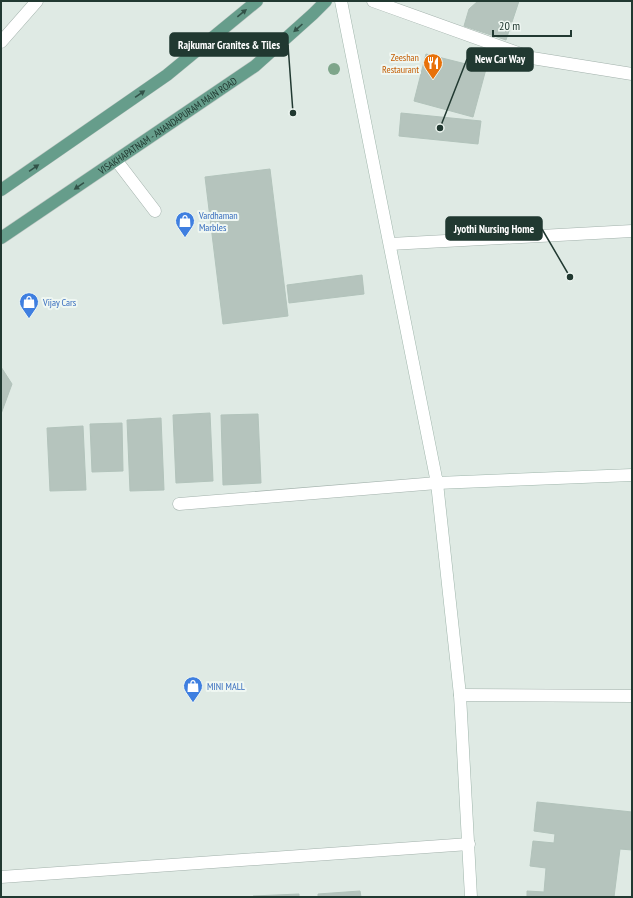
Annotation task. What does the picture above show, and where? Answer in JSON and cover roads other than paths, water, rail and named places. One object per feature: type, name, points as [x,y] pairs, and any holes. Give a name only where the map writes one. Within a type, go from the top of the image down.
[{"type":"main road","points":[[1,190],[167,75],[257,1]]},
{"type":"main road","name":"VISAKHAPATNAM - ANANDAPURAM MAIN ROAD","points":[[1,238],[255,66],[326,1]]},
{"type":"street","points":[[1,42],[37,1]]},
{"type":"street","points":[[340,1],[437,483],[460,694],[471,897]]},
{"type":"street","points":[[373,1],[532,58],[632,74]]},
{"type":"street","points":[[116,160],[155,211]]},
{"type":"street","points":[[390,244],[632,231]]},
{"type":"street","points":[[179,504],[437,483],[632,475]]},
{"type":"street","points":[[460,694],[632,696]]},
{"type":"street","points":[[1,877],[469,844]]},
{"type":"place","name":"Zeeshan Restaurant","points":[[433,80]]},
{"type":"place","name":"Rajkumar Granites & Tiles","points":[[293,113]]},
{"type":"place","name":"New Car Way","points":[[440,128]]},
{"type":"place","name":"Vardhaman Marbles","points":[[185,238]]},
{"type":"place","name":"Jyothi Nursing Home","points":[[570,277]]},
{"type":"place","name":"Vijay Cars","points":[[29,319]]},
{"type":"place","name":"MINI MALL","points":[[193,703]]}]
